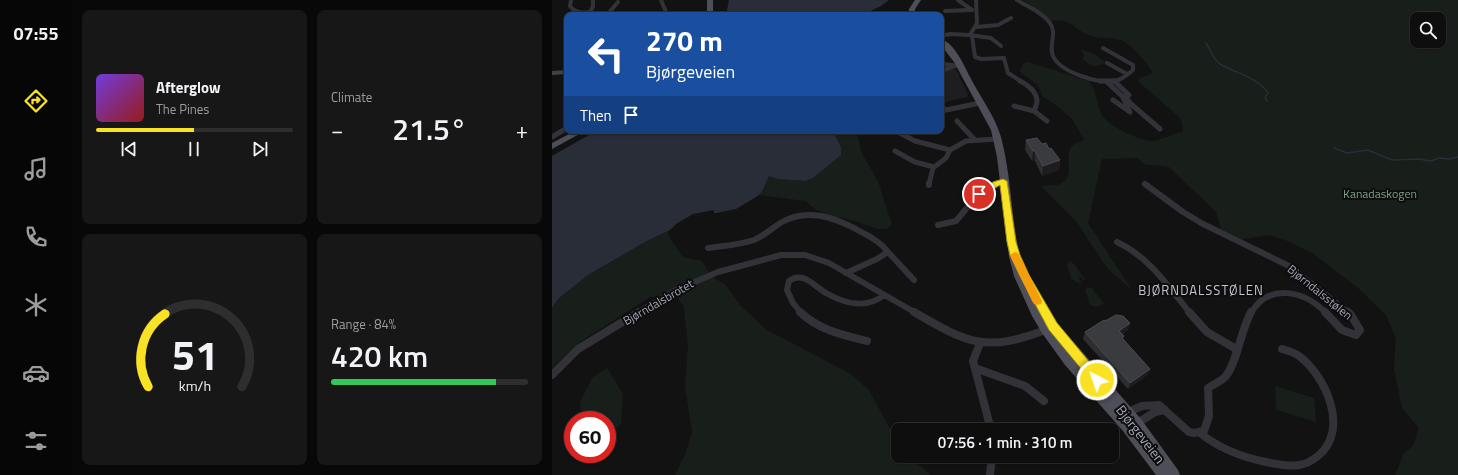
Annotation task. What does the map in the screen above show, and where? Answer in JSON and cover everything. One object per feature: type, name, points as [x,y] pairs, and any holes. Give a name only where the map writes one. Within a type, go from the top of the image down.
[{"type":"main road","points":[[710,0],[710,12]]},
{"type":"main road","points":[[912,12],[912,9],[918,0]]},
{"type":"main road","name":"Bjørgeveien","points":[[944,44],[951,51],[956,65],[980,103],[997,139],[1015,255],[1023,287],[1049,328],[1129,419],[1173,475]]},
{"type":"main road","points":[[552,146],[575,134]]},
{"type":"main road","name":"Bjørgeveien","points":[[1129,419],[1165,475]]},
{"type":"street","points":[[571,0],[570,6],[573,11],[576,12]]},
{"type":"street","points":[[590,12],[593,6],[593,0]]},
{"type":"street","points":[[661,0],[666,12]]},
{"type":"street","points":[[958,0],[977,12]]},
{"type":"street","points":[[976,0],[978,19],[971,36],[975,57],[980,59],[1004,58],[1008,73],[1029,85],[1037,101],[1034,111]]},
{"type":"street","points":[[1017,0],[1044,17],[1052,27],[1054,35],[1052,53],[1057,62],[1064,68],[1073,72],[1111,82],[1116,85],[1131,104],[1160,129]]},
{"type":"street","points":[[610,12],[618,2]]},
{"type":"street","points":[[945,11],[972,10]]},
{"type":"street","points":[[976,27],[998,25],[1011,18]]},
{"type":"street","points":[[944,35],[950,34],[988,36],[998,42],[1001,46]]},
{"type":"street","points":[[1103,48],[1133,65],[1133,70],[1111,82]]},
{"type":"street","points":[[1107,63],[1127,74]]},
{"type":"street","points":[[944,64],[956,65]]},
{"type":"street","points":[[944,71],[956,65]]},
{"type":"street","points":[[552,73],[564,72]]},
{"type":"street","points":[[1113,100],[1130,112],[1124,96]]},
{"type":"street","points":[[944,111],[980,103]]},
{"type":"street","points":[[1014,106],[1034,111],[1047,121]]},
{"type":"street","points":[[957,121],[975,140]]},
{"type":"street","points":[[552,137],[564,130]]},
{"type":"street","points":[[900,134],[909,140],[928,146],[950,150]]},
{"type":"street","points":[[929,184],[929,178],[934,167],[945,160],[950,150],[959,142],[997,139]]},
{"type":"street","points":[[896,151],[915,162],[934,167]]},
{"type":"street","points":[[938,225],[956,221],[971,203],[970,200],[993,185],[1003,181]]},
{"type":"street","name":"Bjørndalsstølen","points":[[1145,184],[1183,212],[1214,230],[1290,266],[1351,315],[1360,330],[1356,335],[1346,334],[1319,306],[1311,300],[1293,294],[1277,293],[1262,300],[1251,312],[1243,328],[1230,371],[1225,377],[1208,388],[1208,423],[1204,431],[1200,433]]},
{"type":"street","points":[[708,248],[752,240],[766,234],[786,219],[811,214],[836,219],[883,244],[888,252],[914,280]]},
{"type":"street","points":[[1117,242],[1128,246],[1158,273],[1201,327],[1236,349]]},
{"type":"street","points":[[846,273],[856,267],[878,260],[888,252]]},
{"type":"street","name":"Bjørndalsbrotet","points":[[552,375],[578,349],[676,290],[718,272],[770,257],[805,255],[817,258],[952,334],[980,343],[1011,343],[1049,328]]},
{"type":"street","points":[[867,341],[818,327],[807,319],[796,308],[788,294],[788,282],[793,278],[800,277],[807,279],[827,294],[863,304],[871,303],[884,295]]},
{"type":"street","points":[[980,343],[973,358],[989,423]]},
{"type":"street","points":[[1129,419],[1136,408],[1154,404],[1159,405],[1184,429],[1194,433],[1200,433],[1212,443],[1224,450],[1276,463],[1301,465],[1323,454],[1330,442],[1333,430],[1331,406],[1325,389],[1308,363],[1296,354],[1282,349]]},
{"type":"street","points":[[975,368],[1025,386],[1044,401]]},
{"type":"street","points":[[1129,419],[1165,410]]},
{"type":"street","points":[[990,475],[991,463]]},
{"type":"shaded area","points":[[729,0],[889,0],[868,12],[727,12]]},
{"type":"shaded area","points":[[949,69],[956,69],[968,95],[967,97],[944,102],[944,72]]},
{"type":"shaded area","points":[[591,134],[834,134],[841,147],[841,155],[813,178],[805,181],[778,179],[769,176],[762,192],[736,209],[717,213],[714,213],[714,210],[693,214],[676,224],[670,230],[645,242],[588,275],[558,299],[552,308],[552,156]]},
{"type":"green space","name":"Kanadaskogen","points":[[1023,0],[1458,0],[1458,475],[1395,475],[1404,453],[1413,446],[1419,428],[1402,408],[1394,368],[1396,338],[1386,315],[1357,287],[1312,253],[1285,240],[1269,235],[1238,240],[1222,232],[1216,212],[1169,167],[1143,164],[1138,158],[1102,159],[1088,223],[1132,290],[1107,268],[1076,221],[1041,186],[1058,185],[1065,181],[1069,173],[1069,152],[1071,147],[1084,139],[1072,119],[1056,105],[1043,97],[1038,85],[1021,73],[1020,70],[1024,63],[1028,62],[1089,81],[1094,90],[1100,111],[1106,120],[1118,128],[1141,139],[1154,141],[1183,131],[1181,119],[1139,82],[1140,78],[1151,74],[1152,72],[1144,60],[1129,45],[1117,39],[1091,36],[1068,23],[1058,20],[1052,21]]},
{"type":"green space","points":[[1081,49],[1094,54],[1107,63],[1096,66],[1089,64],[1083,59],[1084,56]]},
{"type":"green space","points":[[834,134],[857,134],[862,153],[879,184],[892,225],[887,229],[877,229],[852,220],[830,216],[816,210],[805,201],[758,195],[762,192],[769,176],[778,179],[805,181],[841,147]]},
{"type":"green space","points":[[668,231],[670,238],[683,257],[702,261],[712,277],[725,284],[741,306],[767,330],[851,374],[869,390],[891,431],[891,463],[916,463],[931,475],[675,475],[686,452],[692,432],[685,387],[688,345],[684,308],[678,298],[650,297],[577,344],[552,368],[552,308],[558,299],[588,275],[645,242]]},
{"type":"green space","points":[[1070,261],[1085,279],[1084,280],[1079,277],[1080,281],[1083,282],[1078,283],[1071,279],[1067,264]]},
{"type":"green space","points":[[1087,288],[1092,288],[1104,304],[1095,307],[1090,305],[1085,290]]},
{"type":"green space","points":[[607,368],[623,394],[621,423],[616,429],[616,411],[581,411],[580,402],[593,377]]},
{"type":"green space","points":[[1275,386],[1314,398],[1316,422],[1276,410]]},
{"type":"building","points":[[1037,138],[1042,144],[1046,143],[1049,149],[1051,148],[1060,160],[1043,166],[1035,151],[1033,151],[1026,140]]},
{"type":"building","points":[[1116,315],[1123,316],[1130,323],[1119,331],[1124,336],[1122,338],[1150,369],[1130,383],[1085,332],[1104,320],[1105,321]]},
{"type":"waterway","points":[[1206,43],[1220,64],[1252,79],[1263,87],[1268,93],[1265,98],[1267,101]]},
{"type":"waterway","points":[[1334,148],[1347,153],[1368,150],[1392,160],[1418,159],[1431,161],[1439,158],[1450,159],[1458,157]]},
{"type":"slow traffic","points":[[1015,255],[1037,301]]},
{"type":"district","name":"BJØRNDALSSTØLEN","points":[[1201,290]]},
{"type":"route","points":[[979,194],[1003,181],[1006,208],[1015,255],[1034,294],[1053,327],[1097,380]]}]
